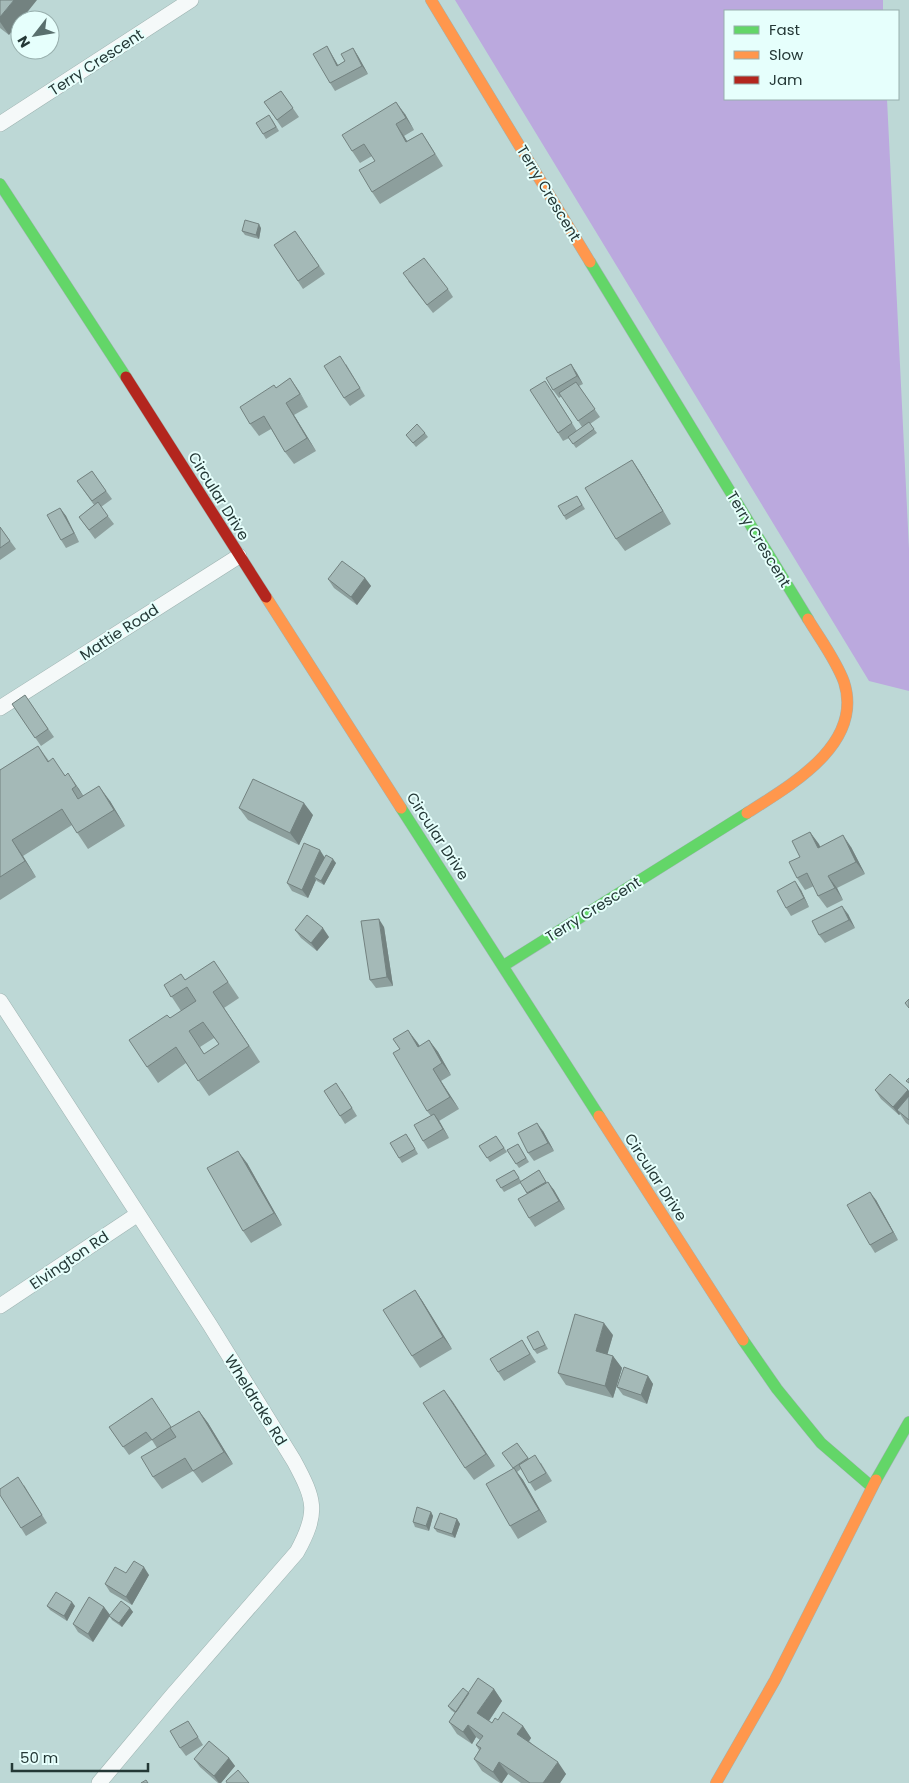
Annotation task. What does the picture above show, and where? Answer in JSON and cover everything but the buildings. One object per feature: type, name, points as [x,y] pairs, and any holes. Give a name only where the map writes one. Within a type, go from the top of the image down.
[{"type":"street","name":"Terry Crescent","points":[[0,124],[191,0]]},
{"type":"street","name":"Terry Crescent","points":[[431,0],[828,652],[845,687],[847,712],[844,728],[837,742],[807,772],[769,799],[503,966]]},
{"type":"street","name":"Circular Drive","points":[[0,184],[152,417],[238,556],[743,1340],[777,1389],[821,1443],[872,1487]]},
{"type":"street","name":"Mattie Road","points":[[0,708],[238,556]]},
{"type":"street","name":"Wheldrake Rd","points":[[0,1002],[210,1325],[294,1461],[305,1481],[311,1500],[312,1514],[305,1536],[297,1552],[99,1783]]},
{"type":"street","name":"Elvington Rd","points":[[0,1306],[138,1214]]},
{"type":"street","points":[[716,1783],[775,1680],[872,1487],[909,1422]]},
{"type":"shaded area","points":[[455,0],[883,0],[883,10],[724,10],[724,100],[887,100],[909,549],[909,691],[869,681]]},
{"type":"traffic: fast","points":[[0,184],[126,377]]},
{"type":"traffic: fast","points":[[590,262],[808,619]]},
{"type":"traffic: fast","points":[[401,808],[599,1116]]},
{"type":"traffic: fast","points":[[503,966],[747,813]]},
{"type":"traffic: fast","points":[[743,1340],[777,1389],[821,1443],[872,1487]]},
{"type":"traffic: fast","points":[[876,1480],[909,1422]]},
{"type":"traffic: slow","points":[[431,0],[590,262]]},
{"type":"traffic: slow","points":[[266,597],[401,808]]},
{"type":"traffic: slow","points":[[747,813],[802,776],[820,760],[834,743],[843,725],[847,704],[844,682],[808,619]]},
{"type":"traffic: slow","points":[[599,1116],[743,1340]]},
{"type":"traffic: slow","points":[[716,1783],[775,1680],[876,1480]]},
{"type":"traffic: jam","points":[[126,377],[266,597]]}]
